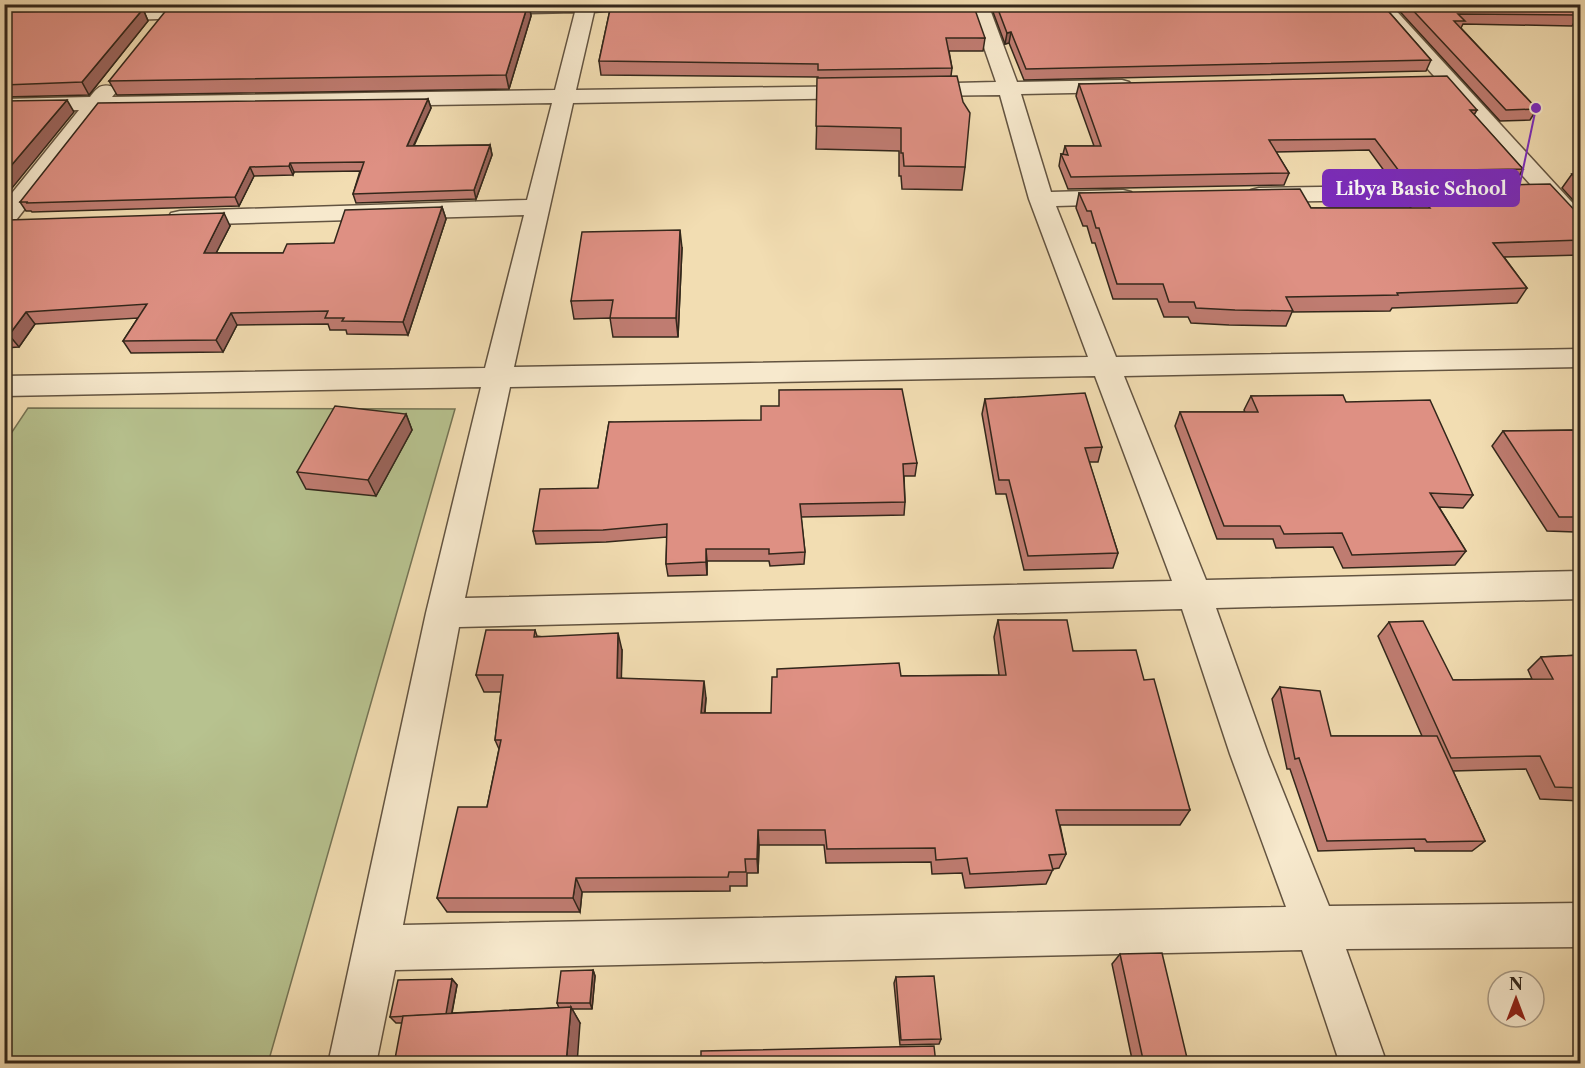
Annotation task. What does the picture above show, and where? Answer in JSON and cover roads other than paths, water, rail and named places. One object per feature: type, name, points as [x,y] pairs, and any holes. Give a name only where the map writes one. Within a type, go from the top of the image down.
[{"type":"street","points":[[978,4],[1009,88],[1041,199],[1194,594],[1249,754],[1316,928],[1364,1064]]},
{"type":"street","points":[[1379,4],[1581,225]]},
{"type":"street","points":[[352,1064],[378,948],[444,613],[497,378],[586,6]]},
{"type":"street","points":[[466,9],[620,6]]},
{"type":"street","points":[[153,32],[171,9]]},
{"type":"street","points":[[86,15],[171,9],[226,13]]},
{"type":"street","points":[[12,221],[117,76]]},
{"type":"street","points":[[1424,80],[1448,79]]},
{"type":"street","points":[[4,105],[564,97],[1139,85]]},
{"type":"street","points":[[1514,191],[1549,190]]},
{"type":"street","points":[[1235,196],[1479,192]]},
{"type":"street","points":[[1041,199],[1143,197]]},
{"type":"street","points":[[159,218],[538,207]]},
{"type":"street","points":[[4,386],[1581,358]]},
{"type":"street","points":[[444,613],[1581,585]]},
{"type":"street","points":[[378,948],[1316,928],[1581,925]]},
{"type":"place","name":"Libya Basic School","points":[[1536,108]]}]
